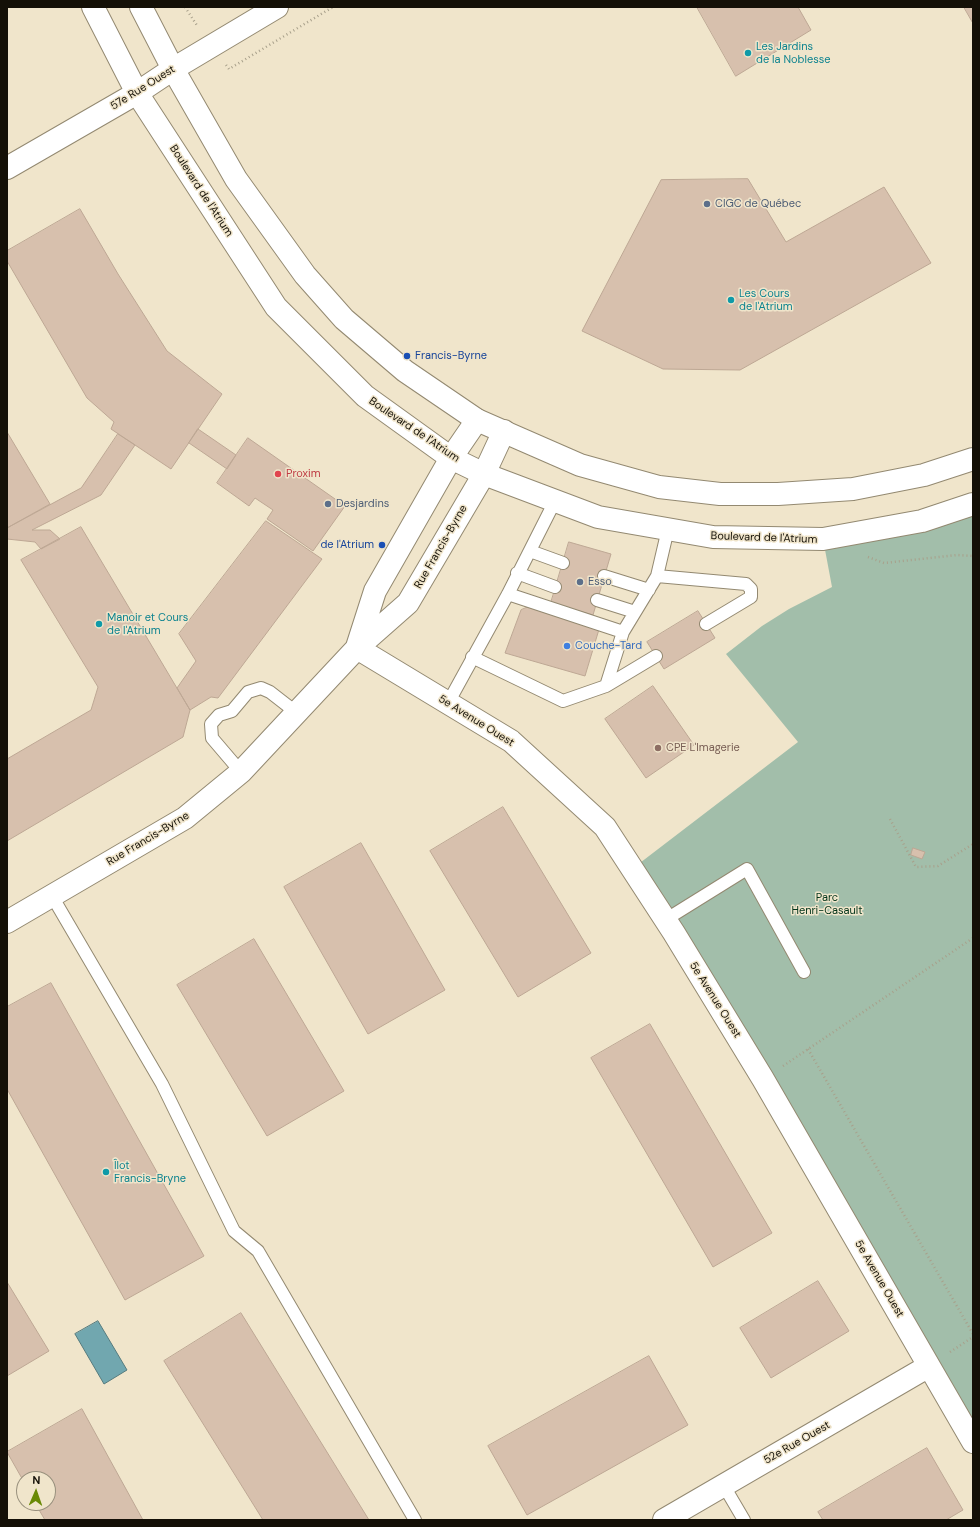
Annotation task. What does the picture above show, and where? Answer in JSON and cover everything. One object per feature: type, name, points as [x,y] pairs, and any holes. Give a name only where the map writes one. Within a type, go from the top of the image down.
[{"type":"street","name":"Boulevard de l'Atrium","points":[[93,7],[137,93],[276,307],[365,396],[451,458],[484,474],[598,517],[713,537],[823,539],[922,521],[973,504]]},
{"type":"street","points":[[141,7],[173,69],[236,179],[305,275],[344,319],[405,371],[477,420],[580,465],[659,486],[720,494],[778,494],[853,489],[924,475],[973,459]]},
{"type":"street","name":"57e Rue Ouest","points":[[7,168],[137,93],[173,69],[277,7]]},
{"type":"street","name":"Rue Francis-Byrne","points":[[357,648],[375,591],[451,458],[477,420]]},
{"type":"street","name":"Rue Francis-Byrne","points":[[7,922],[185,818],[241,772],[357,648],[408,603],[484,474],[504,431]]},
{"type":"street","name":"5e Avenue Ouest","points":[[357,648],[510,741],[605,827],[665,920],[763,1079],[973,1442]]},
{"type":"street","name":"52e Rue Ouest","points":[[664,1520],[929,1366]]},
{"type":"lane","points":[[448,703],[508,594],[517,573],[530,551],[555,501]]},
{"type":"lane","points":[[606,686],[624,632],[657,576],[668,530]]},
{"type":"lane","points":[[530,551],[562,563]]},
{"type":"lane","points":[[517,573],[555,587]]},
{"type":"lane","points":[[604,576],[649,590]]},
{"type":"lane","points":[[657,576],[746,584],[751,589],[751,597],[706,624]]},
{"type":"lane","points":[[508,594],[624,632]]},
{"type":"lane","points":[[598,600],[635,612]]},
{"type":"lane","points":[[472,657],[564,701],[606,686],[656,656]]},
{"type":"lane","points":[[241,772],[212,738],[211,724],[219,715],[232,711],[248,692],[261,688],[270,692],[296,713]]},
{"type":"lane","points":[[665,920],[747,869],[804,972]]},
{"type":"lane","points":[[52,896],[162,1084],[234,1231],[258,1251],[415,1520]]},
{"type":"lane","points":[[724,1486],[744,1520]]},
{"type":"path","points":[[185,7],[198,27]]},
{"type":"path","points":[[229,69],[333,7]]},
{"type":"path","points":[[863,555],[884,563],[957,555],[973,556]]},
{"type":"path","points":[[890,819],[916,867],[938,866],[973,844]]},
{"type":"path","points":[[763,1079],[973,938]]},
{"type":"path","points":[[808,1049],[973,1334]]},
{"type":"green space","name":"Parc Henri-Casault","points":[[973,504],[973,1442],[632,869],[798,742],[726,654],[762,626],[789,609],[832,587],[823,539]]},
{"type":"water","points":[[98,1321],[127,1370],[104,1384],[75,1334]]},
{"type":"building","name":"Les Jardins de la Noblesse","points":[[697,7],[798,7],[811,30],[736,76]]},
{"type":"building","points":[[964,7],[973,7],[973,23]]},
{"type":"building","name":"Les Cours de l'Atrium","points":[[748,179],[786,242],[884,187],[931,263],[740,370],[663,369],[582,331],[661,180]]},
{"type":"building","points":[[80,209],[118,274],[167,351],[222,394],[171,469],[111,429],[114,422],[87,398],[7,261],[7,251]]},
{"type":"building","points":[[198,429],[236,455],[227,469],[189,443]]},
{"type":"building","points":[[7,432],[50,504],[7,528]]},
{"type":"building","points":[[118,434],[135,445],[101,495],[32,530],[50,530],[60,539],[41,549],[35,542],[7,539],[7,528],[81,488]]},
{"type":"building","points":[[248,438],[345,506],[313,551],[267,519],[273,510],[255,498],[249,506],[217,483]]},
{"type":"building","name":"Manoir et Cours de l'Atrium","points":[[266,521],[322,559],[218,698],[211,697],[190,710],[177,688],[196,661],[179,634]]},
{"type":"building","name":"Manoir et Cours de l'Atrium","points":[[81,527],[190,710],[183,737],[7,841],[7,759],[91,710],[98,687],[21,560]]},
{"type":"building","name":"Esso","points":[[569,542],[611,554],[593,615],[551,603]]},
{"type":"building","points":[[533,605],[600,626],[585,676],[505,653],[521,610]]},
{"type":"building","points":[[698,611],[715,638],[664,669],[647,642]]},
{"type":"building","points":[[653,686],[694,745],[646,778],[605,719]]},
{"type":"building","points":[[503,807],[591,953],[518,997],[430,851]]},
{"type":"building","points":[[361,843],[445,990],[368,1034],[284,887]]},
{"type":"building","points":[[913,848],[925,852],[922,859],[911,855]]},
{"type":"building","points":[[254,939],[344,1091],[267,1136],[177,985]]},
{"type":"building","name":"Îlot Francis-Bryne","points":[[51,983],[204,1256],[125,1300],[7,1089],[7,1007]]},
{"type":"building","points":[[650,1024],[772,1233],[713,1267],[591,1058]]},
{"type":"building","points":[[818,1281],[849,1331],[771,1378],[740,1328]]},
{"type":"building","points":[[7,1282],[49,1351],[7,1376]]},
{"type":"building","points":[[241,1313],[369,1520],[263,1520],[164,1361]]},
{"type":"building","points":[[649,1356],[688,1425],[527,1515],[488,1446]]},
{"type":"building","points":[[82,1409],[143,1520],[45,1520],[40,1511],[56,1511],[56,1471],[18,1471],[7,1452]]},
{"type":"building","points":[[927,1448],[963,1510],[946,1520],[823,1520],[818,1512]]},
{"type":"place","name":"Les Jardins de la Noblesse","points":[[748,53]]},
{"type":"place","name":"CIGC de Québec","points":[[707,204]]},
{"type":"place","name":"Les Cours de l'Atrium","points":[[731,300]]},
{"type":"place","name":"Francis-Byrne","points":[[407,356]]},
{"type":"place","name":"Proxim","points":[[278,474]]},
{"type":"place","name":"Desjardins","points":[[328,504]]},
{"type":"place","name":"de l'Atrium","points":[[382,545]]},
{"type":"place","name":"Esso","points":[[580,582]]},
{"type":"place","name":"Manoir et Cours de l'Atrium","points":[[99,624]]},
{"type":"place","name":"Couche-Tard","points":[[567,646]]},
{"type":"place","name":"CPE L'Imagerie","points":[[658,748]]},
{"type":"place","name":"Îlot Francis-Bryne","points":[[106,1172]]}]
